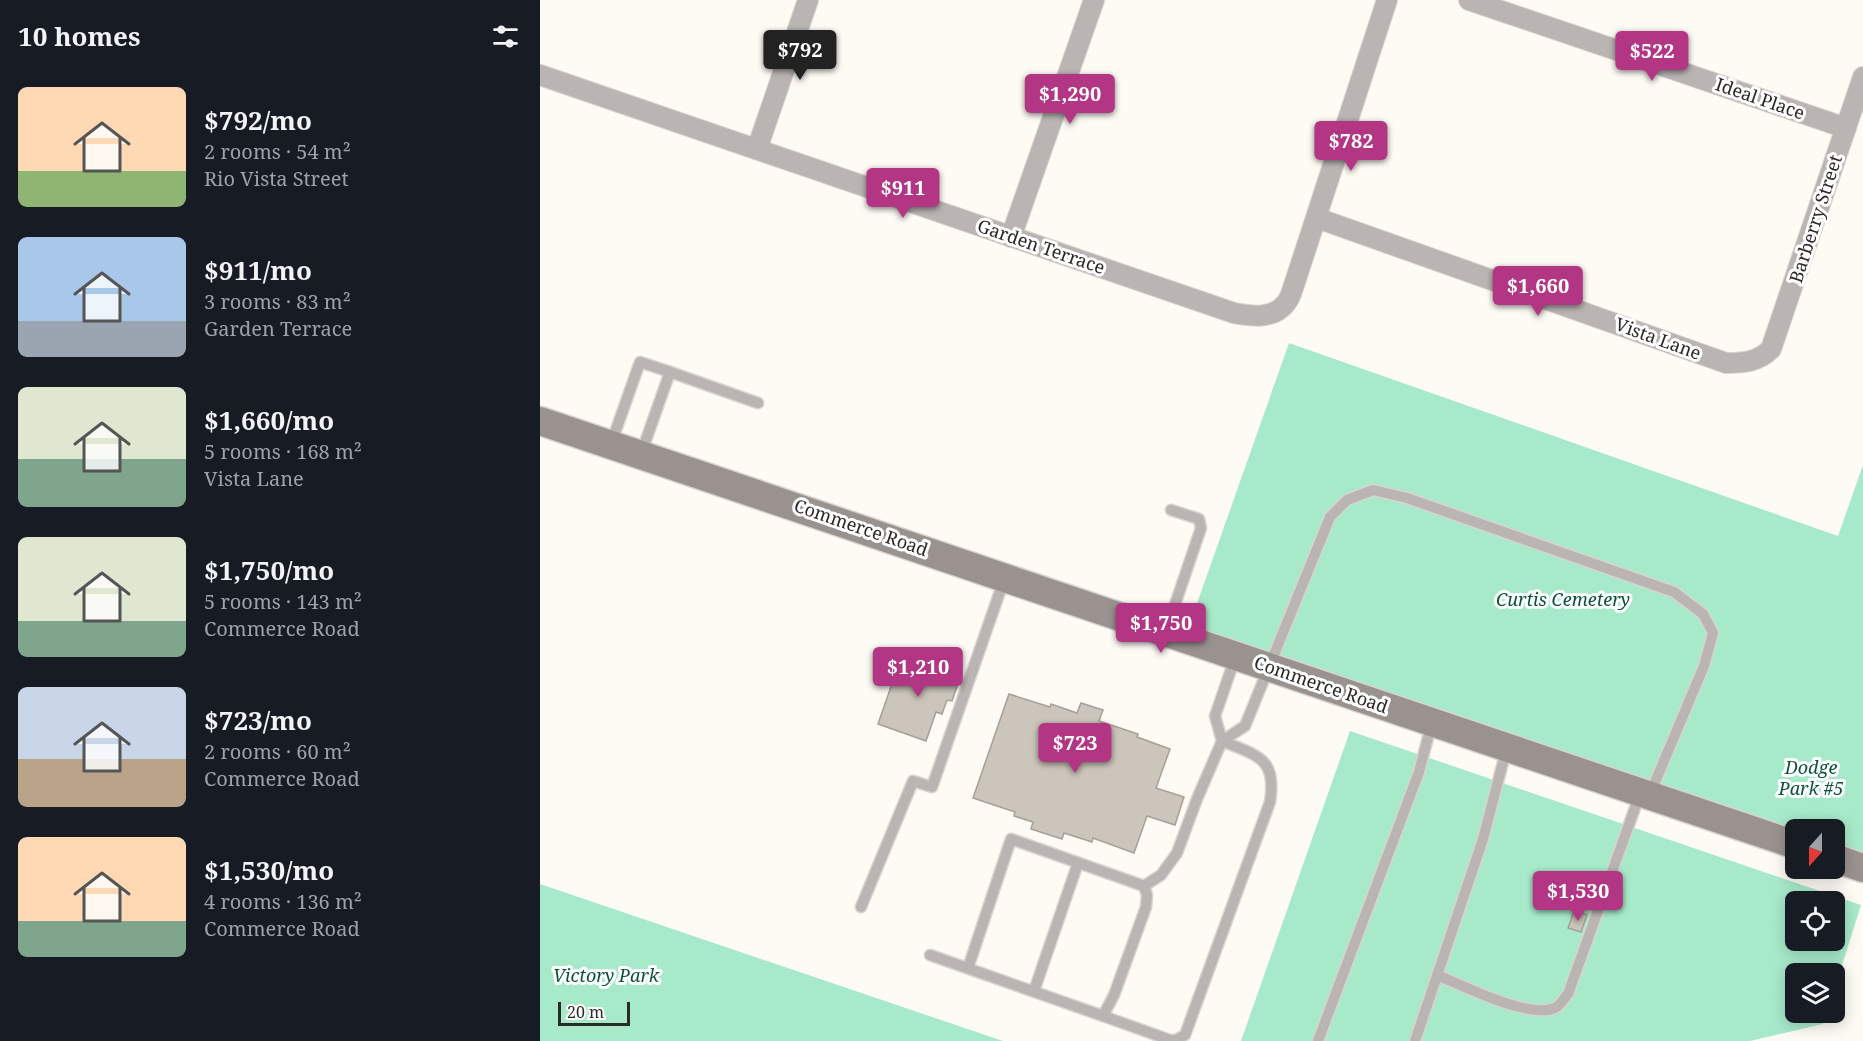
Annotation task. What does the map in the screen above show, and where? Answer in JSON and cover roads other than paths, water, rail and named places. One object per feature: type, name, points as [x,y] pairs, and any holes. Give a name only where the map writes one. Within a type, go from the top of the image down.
[{"type":"main road","name":"Commerce Road","points":[[540,421],[1785,841]]},
{"type":"main road","points":[[1845,862],[1863,868]]},
{"type":"street","points":[[757,149],[808,0]]},
{"type":"street","points":[[1011,237],[1094,0]]},
{"type":"street","points":[[1317,218],[1387,0]]},
{"type":"street","name":"Ideal Place","points":[[1469,0],[1846,128]]},
{"type":"street","name":"Garden Terrace","points":[[540,75],[1234,313],[1253,316],[1271,314],[1286,304],[1317,218]]},
{"type":"street","name":"Barberry Street","points":[[1763,358],[1771,349],[1777,336],[1863,77]]},
{"type":"street","name":"Vista Lane","points":[[1317,218],[1726,363],[1744,363],[1763,358]]},
{"type":"lane","points":[[611,444],[640,362],[758,403]]},
{"type":"lane","points":[[641,454],[670,372]]},
{"type":"lane","points":[[1144,886],[1161,875],[1177,853],[1222,741],[1245,726],[1330,517],[1347,500],[1373,490],[1407,498],[1674,592],[1703,614],[1713,633],[1704,666],[1645,795],[1568,994],[1556,1008],[1538,1010],[1516,1007],[1437,975]]},
{"type":"lane","points":[[1166,632],[1200,528],[1199,519],[1172,510]]},
{"type":"lane","points":[[861,907],[913,781],[932,787],[1005,577]]},
{"type":"lane","points":[[1222,741],[1215,716],[1236,656]]},
{"type":"lane","points":[[1318,1041],[1419,772],[1432,722]]},
{"type":"lane","points":[[930,955],[1170,1040],[1176,1040],[1185,1035],[1270,802],[1272,788],[1272,775],[1256,755],[1222,741]]},
{"type":"lane","points":[[1415,1041],[1483,838],[1507,747]]},
{"type":"lane","points":[[968,968],[1011,839],[1144,886]]},
{"type":"lane","points":[[1034,991],[1078,863]]},
{"type":"lane","points":[[1103,1016],[1114,995],[1146,907],[1147,895],[1144,886]]},
{"type":"park label","name":"Curtis Cemetery","points":[[1563,600]]},
{"type":"park label","name":"Dodge Park #5","points":[[1811,778]]},
{"type":"park label","name":"Victory Park","points":[[606,976]]}]
